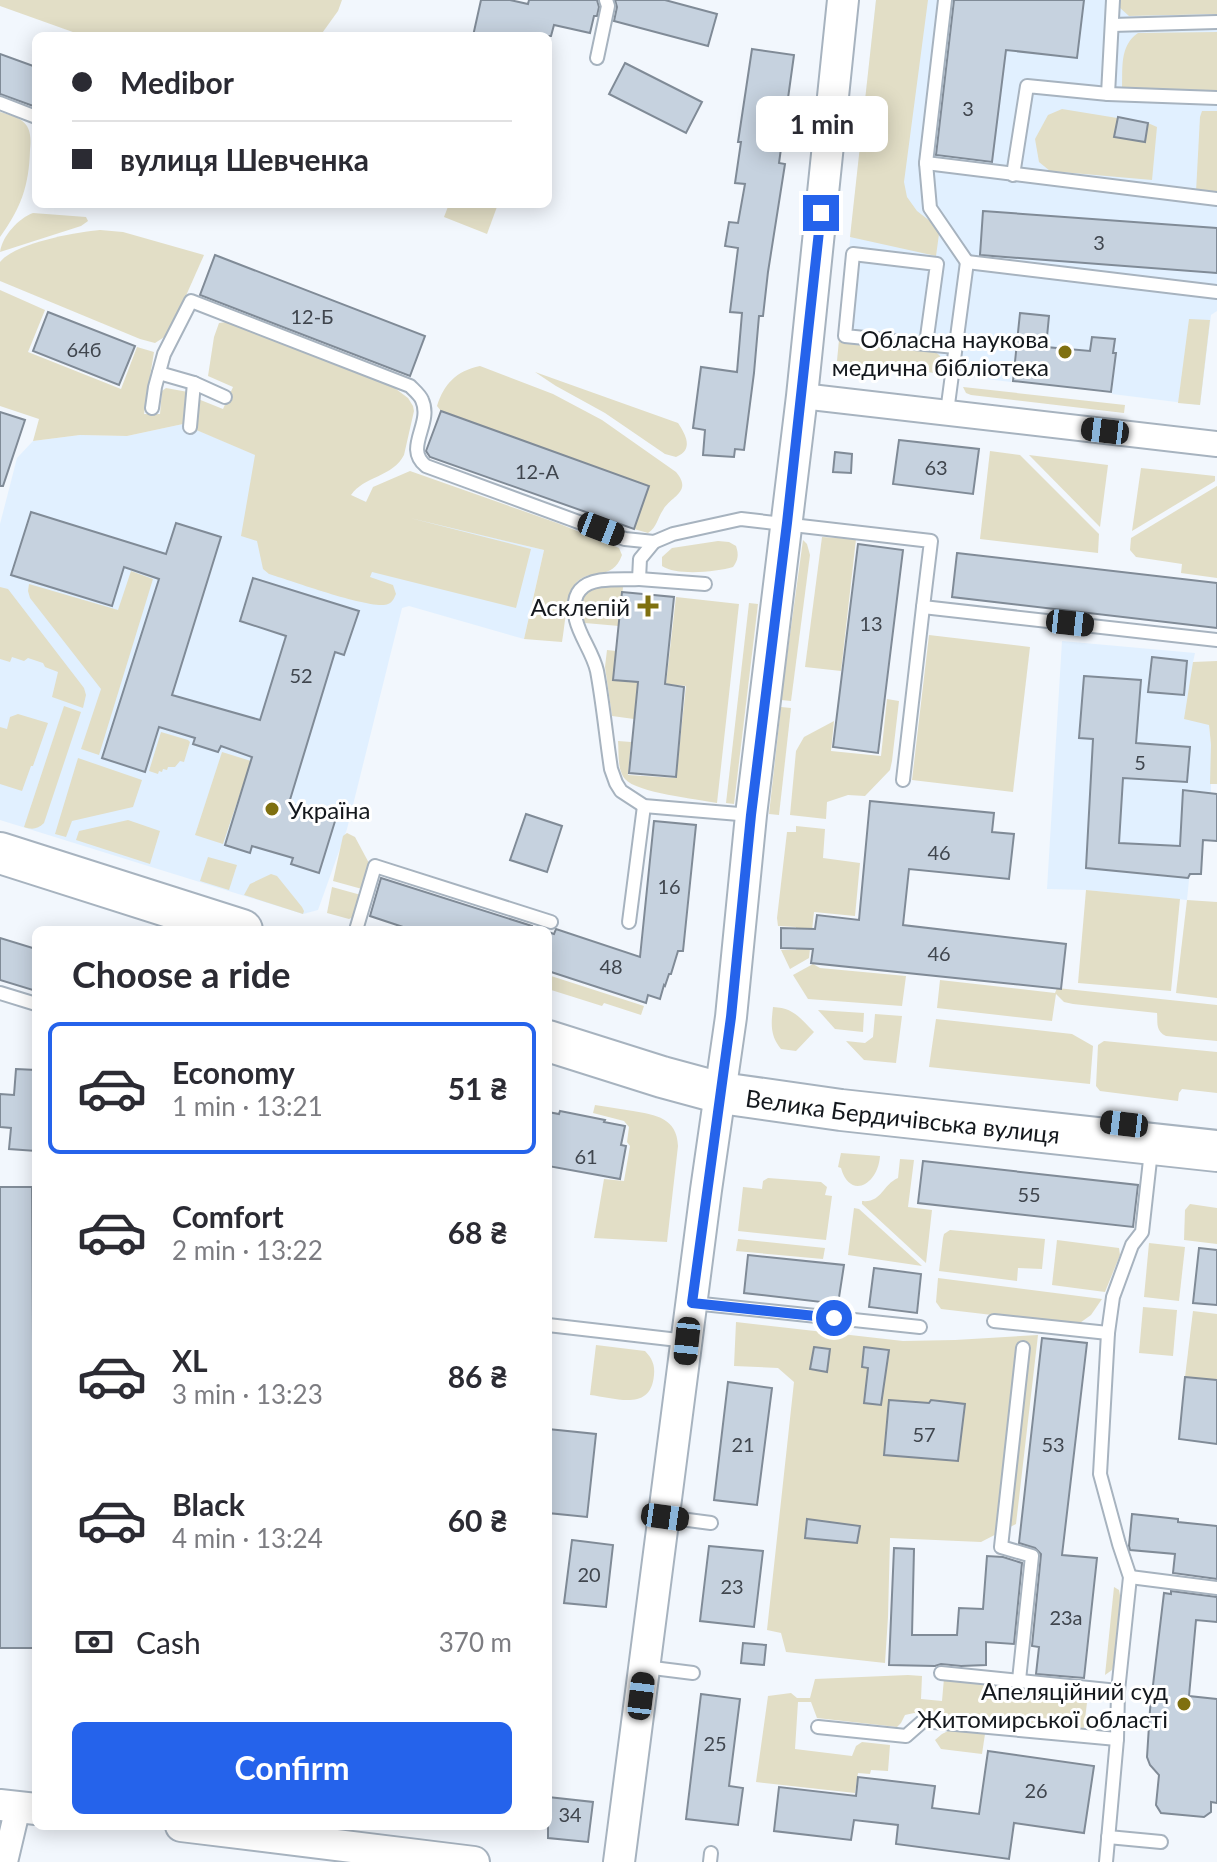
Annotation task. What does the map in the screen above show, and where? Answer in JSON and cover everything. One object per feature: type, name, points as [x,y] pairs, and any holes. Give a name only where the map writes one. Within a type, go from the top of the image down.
[{"type":"highway","points":[[0,853],[229,926]]},
{"type":"highway","points":[[0,868],[181,926]]},
{"type":"highway","name":"Велика Бердичівська вулиця","points":[[552,1027],[664,1062],[722,1084],[841,1110],[1217,1151]]},
{"type":"highway","name":"Велика Бердичівська вулиця","points":[[552,1042],[662,1077],[722,1084],[801,1087],[1217,1135]]},
{"type":"street","points":[[619,1862],[737,966],[751,815],[802,396],[843,0]]},
{"type":"street","points":[[802,396],[1217,444]]},
{"type":"street","points":[[5,1862],[18,1807]]},
{"type":"street","points":[[205,1830],[364,1856],[474,1862]]},
{"type":"lane","points":[[597,58],[608,6],[606,0]]},
{"type":"lane","points":[[945,0],[926,163],[930,208],[967,262],[947,412]]},
{"type":"lane","points":[[1108,94],[1113,0]]},
{"type":"lane","points":[[1112,25],[1217,22]]},
{"type":"lane","points":[[1013,175],[1027,86],[1108,94],[1217,98]]},
{"type":"lane","points":[[0,103],[32,115]]},
{"type":"lane","points":[[926,163],[1217,199]]},
{"type":"lane","points":[[926,344],[937,264],[853,254],[845,336],[955,347]]},
{"type":"lane","points":[[967,262],[1217,292]]},
{"type":"lane","points":[[152,408],[164,354],[191,301],[410,386],[422,399],[425,413],[416,452],[418,460],[426,466],[625,539],[654,542]]},
{"type":"lane","points":[[159,373],[194,383],[225,397]]},
{"type":"lane","points":[[190,427],[194,383]]},
{"type":"lane","points":[[639,579],[640,559],[654,542],[673,534],[741,519],[931,541],[903,780]]},
{"type":"lane","points":[[705,584],[639,579],[596,581],[585,585],[577,593],[574,609],[596,669],[611,769],[621,791],[644,806],[751,815]]},
{"type":"lane","points":[[923,607],[1217,640]]},
{"type":"lane","points":[[629,922],[644,806]]},
{"type":"lane","points":[[357,926],[375,866],[551,922]]},
{"type":"lane","points":[[0,993],[32,1003]]},
{"type":"lane","points":[[1106,1862],[1130,1577],[1100,1474],[1108,1333],[1113,1297],[1132,1245],[1142,1232],[1151,1144]]},
{"type":"lane","points":[[692,1303],[920,1327]]},
{"type":"lane","points":[[994,1321],[1108,1333]]},
{"type":"lane","points":[[552,1325],[687,1341]]},
{"type":"lane","points":[[1019,1680],[1032,1556],[1001,1547],[1023,1348]]},
{"type":"lane","points":[[665,1517],[711,1523]]},
{"type":"lane","points":[[1130,1577],[1217,1588]]},
{"type":"lane","points":[[645,1667],[693,1673]]},
{"type":"lane","points":[[941,1673],[1118,1691]]},
{"type":"lane","points":[[818,1727],[906,1736],[923,1721],[1117,1739]]},
{"type":"lane","points":[[1108,1837],[1161,1842]]},
{"type":"shaded area","points":[[0,0],[342,0],[323,32],[73,32],[0,6]]},
{"type":"shaded area","points":[[876,0],[1217,0],[1217,311],[1211,315],[1200,405],[1112,394],[1115,339],[1092,337],[1091,351],[1046,347],[1049,316],[1020,313],[1011,382],[837,361]]},
{"type":"shaded area","points":[[876,0],[928,0],[904,182],[907,197],[917,211],[935,225],[939,234],[936,256],[850,237]]},
{"type":"shaded area","points":[[1120,0],[1217,0],[1217,14],[1129,16],[1119,7]]},
{"type":"shaded area","points":[[1217,32],[1217,91],[1122,90],[1125,51],[1138,33]]},
{"type":"shaded area","points":[[1062,109],[1157,127],[1152,180],[1050,171],[1039,162],[1035,139],[1048,115]]},
{"type":"shaded area","points":[[1202,111],[1217,111],[1217,193],[1196,192]]},
{"type":"shaded area","points":[[0,112],[25,123],[31,141],[28,175],[22,196],[0,237]]},
{"type":"shaded area","points":[[447,208],[497,208],[487,234],[444,217]]},
{"type":"shaded area","points":[[33,213],[86,217],[88,221],[0,252],[12,228]]},
{"type":"shaded area","points":[[100,230],[123,232],[204,255],[169,334],[155,343],[0,281],[0,262],[19,249],[62,236]]},
{"type":"shaded area","points":[[0,290],[45,310],[28,352],[121,389],[137,347],[154,352],[144,414],[160,414],[162,391],[166,388],[188,392],[187,426],[183,424],[127,436],[80,435],[33,441],[39,419],[0,406]]},
{"type":"shaded area","points":[[1189,319],[1210,320],[1200,405],[1178,403]]},
{"type":"shaded area","points":[[227,322],[392,386],[408,398],[414,411],[404,455],[393,468],[363,484],[351,495],[366,502],[373,487],[410,471],[619,548],[622,555],[613,569],[587,576],[575,584],[568,604],[562,642],[524,639],[544,550],[410,518],[531,549],[516,608],[372,572],[370,577],[393,585],[396,594],[388,604],[366,603],[269,574],[263,569],[257,541],[241,536],[255,455],[194,429],[198,399],[223,409],[233,387],[208,376],[214,337],[219,323]]},
{"type":"shaded area","points":[[839,340],[922,347],[941,358],[943,374],[837,361]]},
{"type":"shaded area","points":[[480,366],[553,394],[602,420],[676,472],[681,479],[681,489],[663,510],[651,531],[634,529],[649,486],[441,411],[437,406],[447,385],[464,371]]},
{"type":"shaded area","points":[[535,372],[678,423],[686,437],[685,450],[676,457],[665,454],[605,413]]},
{"type":"shaded area","points":[[963,387],[1125,405],[1124,413],[971,395]]},
{"type":"shaded area","points":[[183,424],[395,514],[544,550],[524,639],[409,606],[402,608],[347,829],[318,910],[303,914],[0,820],[0,524],[17,458],[33,441],[80,435],[127,436]]},
{"type":"shaded area","points":[[990,451],[1020,455],[1099,534],[1098,553],[980,539]]},
{"type":"shaded area","points":[[1029,455],[1108,465],[1100,527]]},
{"type":"shaded area","points":[[1141,468],[1215,476],[1215,481],[1132,531]]},
{"type":"shaded area","points":[[1217,486],[1217,578],[1181,573],[1182,564],[1136,557],[1130,550],[1131,538]]},
{"type":"shaded area","points":[[822,537],[856,539],[841,671],[805,667]]},
{"type":"shaded area","points":[[803,540],[810,555],[791,701],[781,700]]},
{"type":"shaded area","points":[[718,541],[736,546],[738,557],[733,567],[686,572],[662,566],[662,557],[672,548]]},
{"type":"shaded area","points":[[131,571],[153,579],[99,755],[81,749],[101,689],[30,598],[29,584],[118,610]]},
{"type":"shaded area","points":[[0,587],[8,589],[84,688],[83,708],[52,697],[58,672],[45,667],[43,663],[28,658],[24,661],[12,657],[10,662],[0,659]]},
{"type":"shaded area","points":[[596,587],[623,587],[619,626],[585,623],[581,600],[584,593]]},
{"type":"shaded area","points":[[676,597],[739,604],[717,803],[642,788],[625,779],[620,766],[618,741],[631,742],[628,775],[676,778],[686,686],[666,684]]},
{"type":"shaded area","points":[[749,603],[758,604],[734,804],[726,803]]},
{"type":"shaded area","points":[[929,635],[1030,647],[1013,792],[912,780]]},
{"type":"shaded area","points":[[1062,641],[1195,653],[1193,662],[1209,725],[1211,793],[1206,840],[1193,839],[1187,900],[1047,889]]},
{"type":"shaded area","points":[[607,650],[616,651],[613,680],[638,682],[634,719],[612,716],[605,667]]},
{"type":"shaded area","points":[[1217,661],[1217,784],[1210,784],[1209,725],[1184,719],[1193,662]]},
{"type":"shaded area","points":[[887,699],[899,701],[890,770],[865,796],[848,795],[827,802],[826,819],[790,815],[796,751],[804,737],[834,721],[831,751],[881,756]]},
{"type":"shaded area","points":[[64,706],[81,712],[44,823],[37,828],[27,828],[24,827]]},
{"type":"shaded area","points":[[781,707],[791,708],[779,815],[769,814]]},
{"type":"shaded area","points":[[18,714],[48,723],[22,791],[0,784],[0,727],[7,729],[10,717]]},
{"type":"shaded area","points":[[161,732],[190,742],[184,762],[180,761],[175,767],[163,769],[158,774],[149,771]]},
{"type":"shaded area","points":[[222,752],[251,761],[223,844],[195,835]]},
{"type":"shaded area","points":[[78,758],[142,780],[133,807],[72,821],[66,837],[55,834]]},
{"type":"shaded area","points":[[128,820],[160,831],[150,864],[76,840],[79,831]]},
{"type":"shaded area","points":[[796,826],[825,829],[823,858],[860,863],[855,916],[814,912],[809,958],[790,969],[781,950],[796,950],[796,927],[778,926],[777,918],[787,832],[796,832]]},
{"type":"shaded area","points":[[347,833],[355,837],[370,865],[362,889],[333,881],[343,836]]},
{"type":"shaded area","points":[[208,857],[237,865],[229,890],[200,881]]},
{"type":"shaded area","points":[[271,874],[277,876],[302,907],[303,914],[244,895],[250,884]]},
{"type":"shaded area","points":[[332,887],[361,895],[354,917],[349,919],[327,913]]},
{"type":"shaded area","points":[[1086,890],[1180,899],[1171,991],[1078,983]]},
{"type":"shaded area","points":[[1187,900],[1217,902],[1217,998],[1176,993]]},
{"type":"shaded area","points":[[813,964],[820,968],[906,976],[902,1006],[808,999],[793,975]]},
{"type":"shaded area","points":[[552,976],[644,1006],[641,1015],[604,1003],[602,1006],[552,990]]},
{"type":"shaded area","points":[[940,980],[1055,993],[1057,988],[1217,1005],[1217,1041],[1166,1036],[1159,1029],[1157,1013],[1073,1004],[1064,1002],[1056,994],[1052,1021],[937,1008]]},
{"type":"shaded area","points":[[773,1007],[792,1012],[814,1032],[796,1051],[781,1049],[775,1039]]},
{"type":"shaded area","points":[[818,1010],[864,1013],[863,1032],[835,1029]]},
{"type":"shaded area","points":[[875,1014],[902,1016],[896,1063],[864,1060],[846,1041],[865,1043],[873,1037]]},
{"type":"shaded area","points":[[936,1019],[1072,1034],[1093,1046],[1090,1084],[929,1067]]},
{"type":"shaded area","points":[[1104,1041],[1217,1052],[1217,1093],[1182,1089],[1178,1101],[1100,1091],[1096,1086],[1098,1045]]},
{"type":"shaded area","points":[[595,1105],[657,1116],[674,1129],[678,1146],[667,1242],[594,1238],[604,1179],[624,1181],[630,1146],[627,1142],[629,1127],[624,1121],[593,1113]]},
{"type":"shaded area","points":[[841,1153],[880,1156],[874,1175],[863,1185],[851,1184],[838,1167]]},
{"type":"shaded area","points":[[900,1159],[914,1160],[908,1207],[932,1210],[926,1263],[862,1204],[862,1201],[874,1199],[898,1178]]},
{"type":"shaded area","points":[[768,1178],[821,1182],[827,1187],[825,1195],[832,1196],[826,1240],[738,1231],[743,1187],[762,1189],[763,1181]]},
{"type":"shaded area","points":[[1190,1204],[1217,1208],[1217,1244],[1184,1240],[1185,1210]]},
{"type":"shaded area","points":[[854,1208],[859,1209],[922,1266],[848,1255]]},
{"type":"shaded area","points":[[950,1230],[1045,1239],[1042,1269],[1018,1268],[1017,1281],[939,1271],[944,1234]]},
{"type":"shaded area","points":[[738,1239],[825,1248],[823,1259],[736,1251]]},
{"type":"shaded area","points":[[1057,1240],[1119,1248],[1120,1255],[1105,1292],[1052,1285]]},
{"type":"shaded area","points":[[1149,1243],[1185,1247],[1179,1301],[1144,1297]]},
{"type":"shaded area","points":[[938,1278],[1102,1299],[1091,1315],[1077,1325],[941,1309],[936,1302]]},
{"type":"shaded area","points":[[1143,1307],[1177,1310],[1173,1356],[1139,1353]]},
{"type":"shaded area","points":[[1193,1311],[1217,1314],[1217,1380],[1185,1377]]},
{"type":"shaded area","points":[[736,1322],[903,1341],[1038,1335],[1016,1524],[981,1542],[890,1538],[885,1663],[786,1652],[781,1633],[767,1630],[794,1382],[778,1368],[734,1366]]},
{"type":"shaded area","points":[[596,1345],[645,1351],[650,1356],[654,1371],[651,1387],[646,1394],[631,1400],[590,1395]]},
{"type":"shaded area","points":[[1114,1587],[1119,1590],[1121,1601],[1115,1661],[1112,1670],[1105,1675]]},
{"type":"shaded area","points":[[922,1676],[921,1699],[942,1701],[944,1678],[1088,1694],[1084,1728],[914,1713],[905,1715],[897,1727],[817,1718],[811,1702],[798,1702],[795,1749],[852,1756],[856,1746],[862,1742],[890,1745],[888,1771],[858,1773],[855,1793],[756,1782],[768,1696],[791,1693],[797,1698],[810,1698],[815,1679]]},
{"type":"shaded area","points":[[952,1729],[985,1734],[982,1754],[941,1749],[935,1740]]},
{"type":"building","points":[[481,0],[510,0],[528,4],[529,0],[597,0],[599,7],[590,33],[554,25],[552,32],[474,32]]},
{"type":"building","points":[[615,0],[665,0],[717,14],[708,46],[614,21]]},
{"type":"building","points":[[954,0],[1084,0],[1077,58],[1006,50],[992,162],[936,155]]},
{"type":"building","points":[[752,49],[794,55],[779,163],[785,164],[763,316],[759,316],[744,450],[735,449],[734,457],[703,455],[705,430],[693,428],[701,367],[737,372],[742,313],[730,312],[738,248],[725,246],[729,222],[738,223],[745,184],[735,183]]},
{"type":"building","points":[[0,54],[32,66],[32,106],[0,94]]},
{"type":"building","points":[[625,63],[702,102],[686,133],[609,94]]},
{"type":"building","points":[[1118,117],[1148,123],[1145,142],[1114,137]]},
{"type":"building","points":[[983,211],[1217,228],[1217,273],[980,255]]},
{"type":"building","points":[[215,255],[425,336],[410,376],[200,295]]},
{"type":"building","points":[[48,312],[135,346],[119,385],[33,351]]},
{"type":"building","name":"Обласна наукова медична бібліотека","points":[[1020,313],[1049,316],[1046,347],[1090,351],[1092,337],[1115,339],[1111,392],[1013,381]]},
{"type":"building","points":[[441,411],[649,486],[634,529],[430,457],[426,451]]},
{"type":"building","points":[[0,412],[25,420],[3,486],[0,486]]},
{"type":"building","points":[[899,440],[979,449],[973,494],[893,484]]},
{"type":"building","points":[[835,452],[852,454],[851,473],[833,472]]},
{"type":"building","points":[[31,512],[166,554],[176,523],[221,537],[172,695],[260,720],[286,636],[240,621],[253,578],[359,611],[344,655],[335,652],[289,803],[336,818],[319,873],[291,864],[293,858],[252,846],[250,853],[225,845],[252,757],[221,746],[218,752],[193,744],[195,738],[159,727],[145,772],[102,758],[159,579],[124,567],[112,606],[11,575]]},
{"type":"building","points":[[858,544],[903,550],[878,753],[833,747]]},
{"type":"building","points":[[957,553],[1217,583],[1217,628],[952,597]]},
{"type":"building","points":[[622,592],[674,597],[665,684],[684,687],[676,777],[629,773],[638,682],[613,680]]},
{"type":"building","points":[[1152,657],[1187,661],[1184,695],[1148,692]]},
{"type":"building","points":[[1084,676],[1141,680],[1136,743],[1190,747],[1187,782],[1123,778],[1119,843],[1180,846],[1183,790],[1217,794],[1217,841],[1203,840],[1201,874],[1190,874],[1188,878],[1086,868],[1093,739],[1079,738]]},
{"type":"building","points":[[870,801],[994,813],[992,832],[1014,834],[1009,879],[909,869],[903,925],[1066,944],[1061,989],[811,963],[813,949],[781,948],[781,928],[815,929],[817,915],[859,920]]},
{"type":"building","points":[[526,814],[562,826],[547,872],[510,860]]},
{"type":"building","points":[[654,821],[696,825],[683,951],[678,951],[660,999],[648,995],[646,1003],[552,972],[552,933],[556,929],[640,957]]},
{"type":"building","points":[[381,878],[532,926],[400,926],[370,916]]},
{"type":"building","points":[[0,938],[32,948],[32,990],[0,980]]},
{"type":"building","points":[[16,1069],[32,1070],[32,1151],[9,1149],[11,1128],[0,1127],[0,1094],[14,1095]]},
{"type":"building","points":[[560,1111],[625,1126],[621,1145],[626,1146],[620,1179],[552,1167],[552,1113],[559,1114]]},
{"type":"building","points":[[923,1161],[1138,1185],[1133,1227],[918,1203]]},
{"type":"building","points":[[0,1187],[32,1187],[32,1648],[0,1648]]},
{"type":"building","points":[[1199,1248],[1217,1250],[1217,1305],[1193,1303]]},
{"type":"building","points":[[748,1255],[844,1265],[838,1304],[744,1293]]},
{"type":"building","points":[[874,1268],[921,1274],[917,1313],[869,1307]]},
{"type":"building","points":[[1042,1338],[1087,1343],[1062,1555],[1097,1558],[1084,1678],[1036,1674],[1039,1647],[1032,1646],[1041,1554],[1035,1548],[1019,1543]]},
{"type":"building","points":[[814,1347],[830,1349],[827,1372],[810,1369]]},
{"type":"building","points":[[864,1347],[889,1350],[881,1405],[864,1403],[868,1368],[862,1367]]},
{"type":"building","points":[[1185,1377],[1217,1380],[1217,1444],[1179,1439]]},
{"type":"building","points":[[728,1382],[772,1388],[757,1505],[714,1500]]},
{"type":"building","points":[[889,1400],[965,1404],[958,1461],[884,1455]]},
{"type":"building","points":[[552,1429],[596,1434],[587,1517],[552,1513]]},
{"type":"building","points":[[1132,1514],[1217,1526],[1217,1579],[1173,1573],[1175,1554],[1130,1550]]},
{"type":"building","points":[[807,1519],[860,1526],[857,1543],[805,1538]]},
{"type":"building","points":[[572,1540],[613,1545],[606,1607],[564,1603]]},
{"type":"building","points":[[709,1546],[763,1551],[754,1627],[700,1621]]},
{"type":"building","points":[[894,1548],[914,1549],[912,1635],[957,1635],[959,1608],[983,1609],[987,1556],[1022,1563],[1014,1644],[986,1642],[986,1665],[889,1665]]},
{"type":"building","name":"Апеляційний суд Житомирської області","points":[[1171,1591],[1217,1597],[1217,1622],[1196,1620],[1189,1696],[1217,1699],[1217,1803],[1211,1802],[1211,1812],[1204,1817],[1161,1813],[1156,1805],[1159,1775],[1147,1757],[1164,1593],[1171,1594]]},
{"type":"building","points":[[743,1643],[766,1645],[764,1665],[741,1663]]},
{"type":"building","points":[[701,1694],[740,1699],[729,1786],[743,1788],[738,1825],[686,1819]]},
{"type":"building","points":[[988,1751],[1094,1766],[1084,1833],[1014,1823],[1009,1859],[896,1844],[898,1825],[854,1820],[851,1840],[774,1831],[779,1787],[856,1796],[858,1777],[935,1786],[932,1808],[979,1814]]},
{"type":"building","points":[[552,1797],[593,1802],[588,1842],[548,1838],[548,1830],[552,1830]]},
{"type":"place","name":"Обласна наукова медична бібліотека","points":[[1065,352]]},
{"type":"place","name":"Асклепій","points":[[648,606]]},
{"type":"place","name":"Україна","points":[[272,809]]},
{"type":"place","name":"Апеляційний суд Житомирської області","points":[[1184,1704]]},
{"type":"route","points":[[821,213],[751,815],[731,1017],[692,1303],[834,1318]]}]
